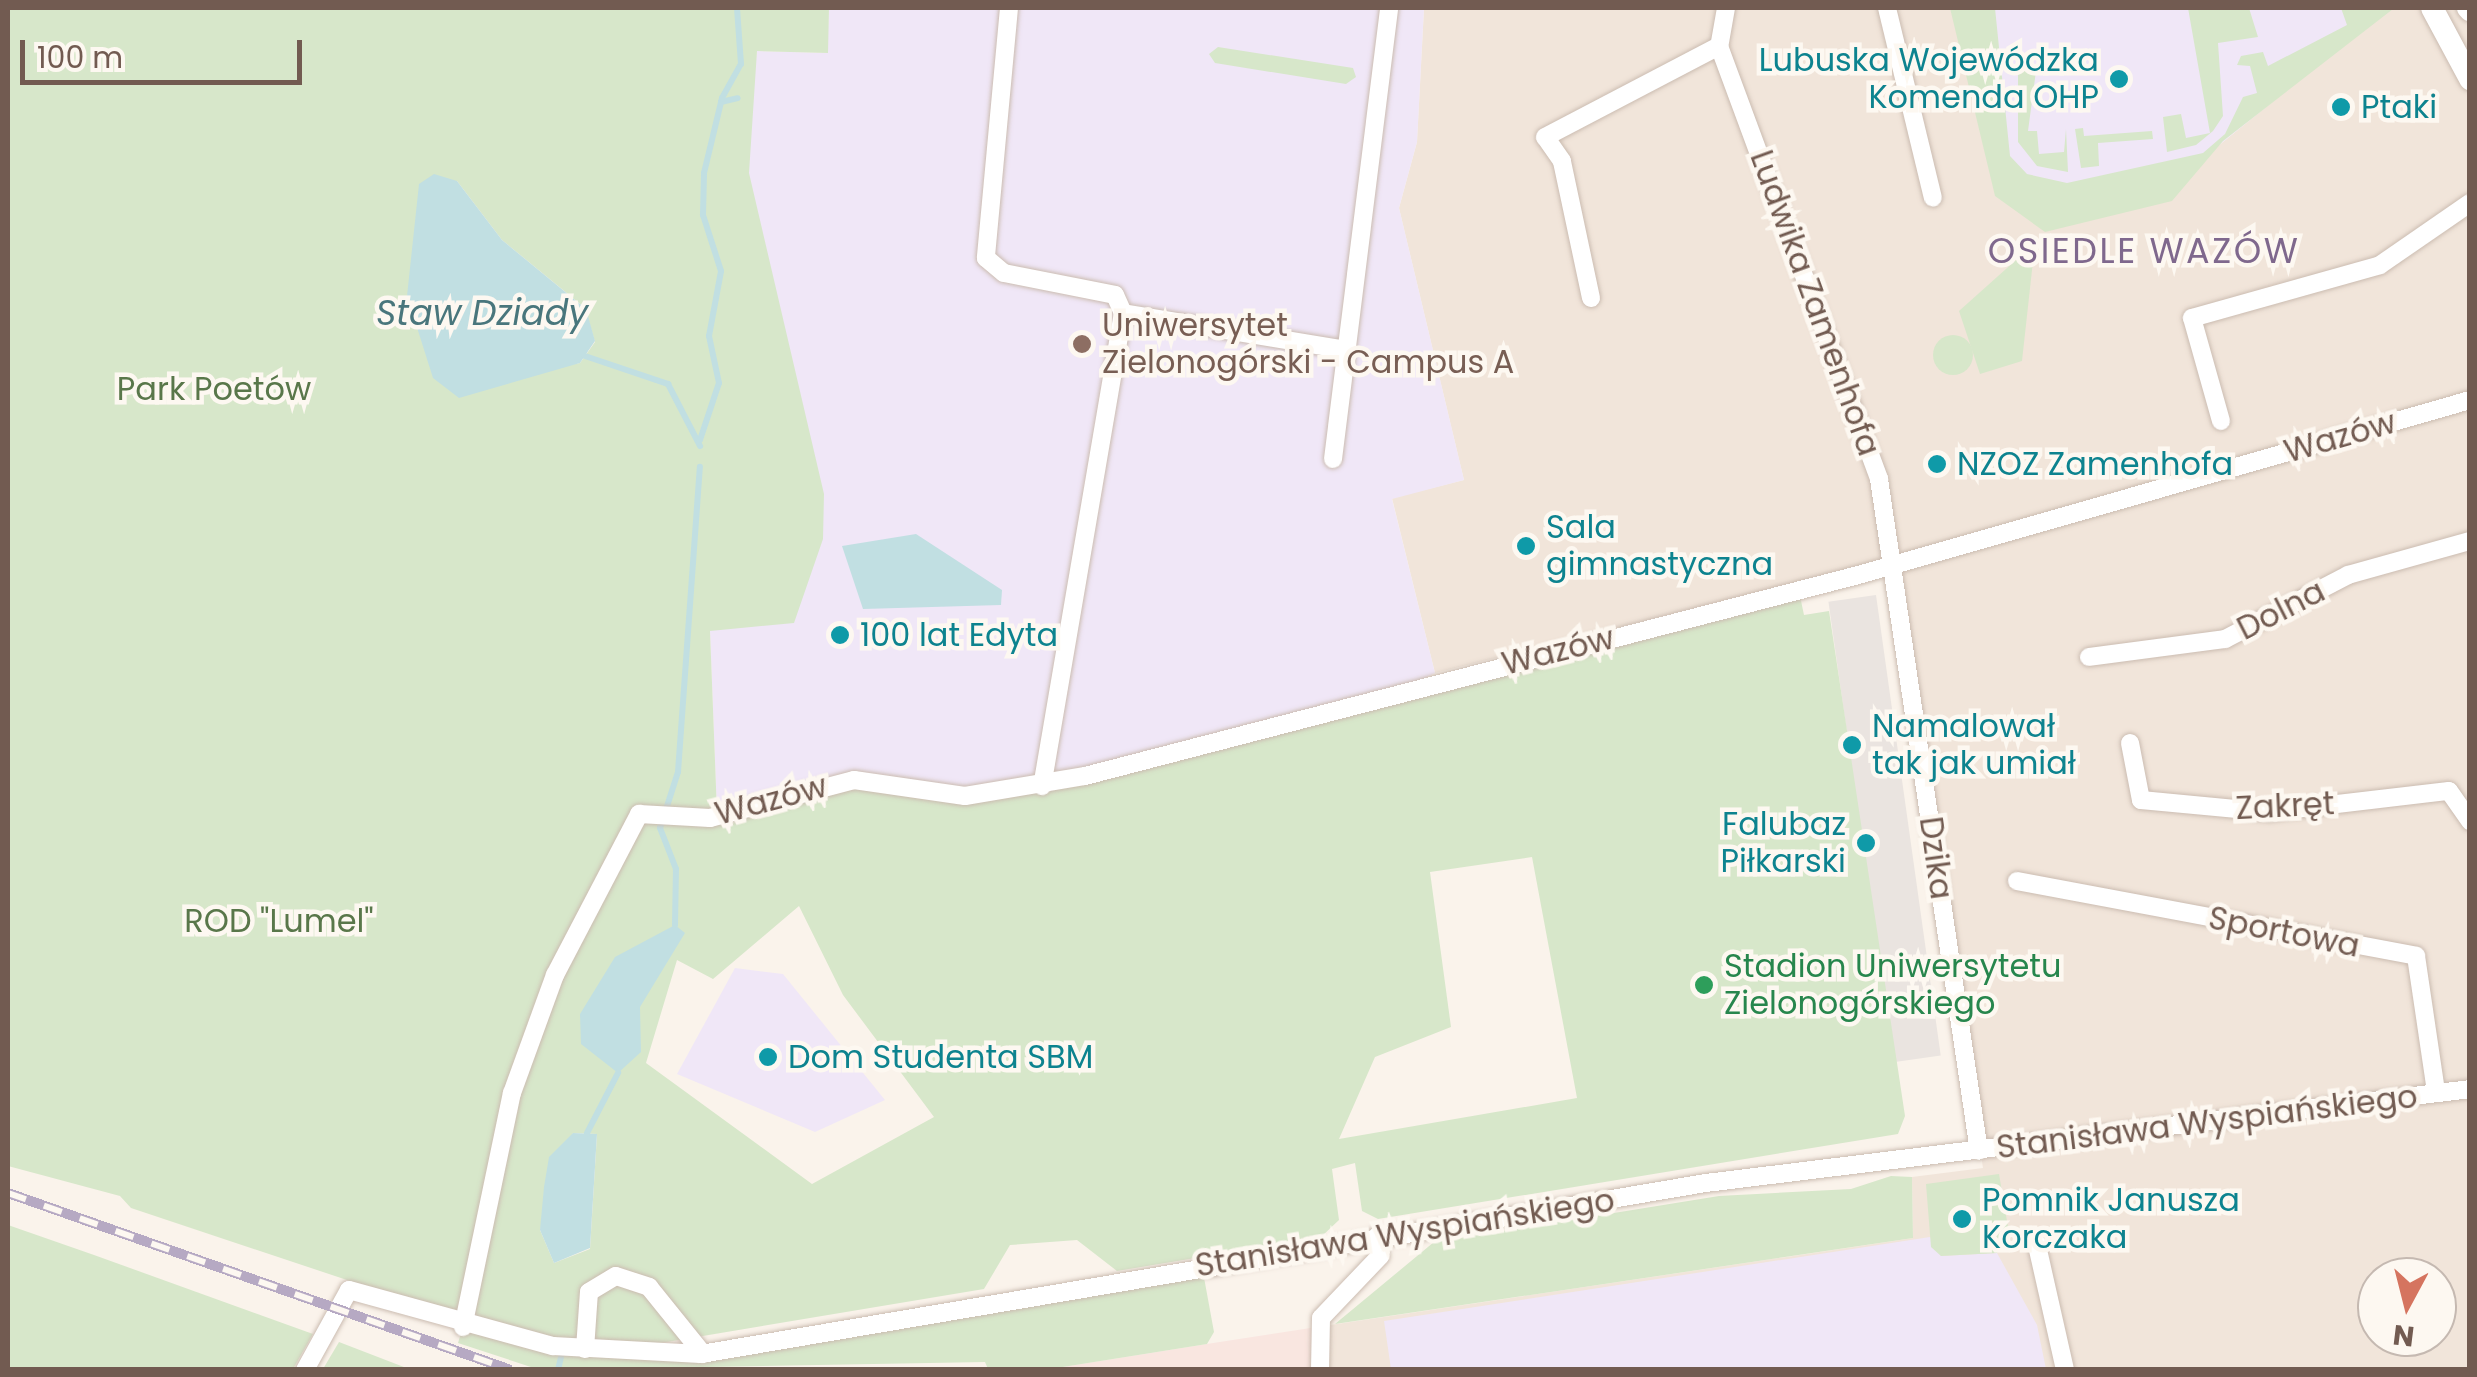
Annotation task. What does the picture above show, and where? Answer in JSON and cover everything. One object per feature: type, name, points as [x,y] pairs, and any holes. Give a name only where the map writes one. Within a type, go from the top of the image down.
[{"type":"street","points":[[1008,8],[986,258],[1004,273],[1115,295],[1122,312],[1042,786]]},
{"type":"street","points":[[1333,459],[1389,8]]},
{"type":"street","points":[[1591,298],[1562,161],[1546,137],[1719,46],[1726,8]]},
{"type":"street","points":[[1887,8],[1933,198]]},
{"type":"street","points":[[2432,8],[2470,80]]},
{"type":"street","name":"Ludwika Zamenhofa","points":[[1719,46],[1868,441],[1893,565]]},
{"type":"street","points":[[2222,421],[2192,318],[2380,265],[2470,203]]},
{"type":"street","points":[[1122,312],[1346,350]]},
{"type":"street","name":"Wazów","points":[[463,1327],[512,1093],[555,975],[644,815],[672,818],[733,814],[854,780],[965,796],[1042,786],[1893,565],[2470,400]]},
{"type":"street","name":"Dolna","points":[[2088,657],[2225,639],[2348,574],[2470,541]]},
{"type":"street","name":"Dzika","points":[[1893,565],[1978,1151]]},
{"type":"street","name":"Zakręt","points":[[2130,743],[2141,800],[2269,812],[2448,791],[2470,822]]},
{"type":"street","name":"Sportowa","points":[[2017,881],[2416,956],[2436,1092]]},
{"type":"street","name":"Stanisława Wyspiańskiego","points":[[305,1370],[349,1290],[463,1327],[585,1348],[702,1354],[1377,1236],[1978,1151],[2470,1089]]},
{"type":"street","points":[[1320,1370],[1321,1318],[1380,1256],[1377,1236]]},
{"type":"street","points":[[2036,1242],[2065,1370]]},
{"type":"street","points":[[585,1348],[589,1292],[616,1276],[649,1287],[702,1354]]},
{"type":"shaded area","name":"Uniwersytet Zielonogórski - Campus A","points":[[829,8],[1424,8],[1417,142],[1399,208],[1464,480],[1392,499],[1435,673],[1372,703],[1084,771],[969,790],[833,776],[717,813],[710,631],[751,94],[757,51],[827,53]]},
{"type":"shaded area","points":[[1424,8],[1962,8],[2197,163],[2388,8],[2469,8],[2469,1369],[1315,1370],[1317,1327],[1913,1238],[1912,1177],[1983,1168],[1892,559],[1435,673],[1392,498],[1464,480],[1399,208],[1417,142]]},
{"type":"shaded area","points":[[1962,8],[2388,8],[2197,163],[2009,205]]},
{"type":"shaded area","points":[[1876,595],[1941,1055],[1893,1062],[1828,602]]},
{"type":"shaded area","points":[[735,968],[783,974],[885,1100],[815,1132],[677,1074]]},
{"type":"shaded area","points":[[1930,1237],[1941,1256],[1997,1253],[2037,1325],[2046,1369],[1391,1369],[1384,1321]]},
{"type":"shaded area","points":[[1317,1327],[1315,1369],[1044,1370],[1207,1344]]},
{"type":"green space","points":[[8,8],[829,8],[828,53],[757,51],[749,173],[824,494],[823,539],[794,623],[710,631],[717,813],[856,778],[1000,798],[1800,596],[1804,615],[1829,611],[1905,1116],[1898,1134],[1378,1219],[1362,1211],[1355,1163],[1332,1169],[1339,1220],[1321,1237],[1117,1271],[1077,1240],[1010,1245],[984,1289],[655,1344],[550,1339],[473,1322],[131,1208],[120,1196],[8,1166]],"holes":[[[457,181],[502,240],[585,308],[595,342],[580,363],[548,369],[407,296]],[[1532,857],[1577,1098],[1339,1139],[1375,1057],[1451,1027],[1430,872]],[[799,906],[843,995],[934,1117],[812,1184],[646,1063],[677,960],[713,979]],[[573,1133],[597,1134],[590,1249],[554,1263],[540,1230]]]},
{"type":"green space","points":[[1950,8],[1995,8],[2010,156],[2027,174],[2067,183],[2203,153],[2225,134],[2243,97],[2257,93],[2250,66],[2237,65],[2241,56],[2263,52],[2268,66],[2347,25],[2341,8],[2393,9],[2223,141],[2172,201],[2045,232],[1995,196]]},
{"type":"green space","points":[[2188,8],[2249,8],[2258,37],[2218,43],[2223,116],[2213,131],[2196,145],[2167,152],[2163,117],[2181,114],[2186,138],[2210,133]]},
{"type":"green space","points":[[1218,47],[1353,68],[1356,77],[1346,84],[1215,63],[1209,54]]},
{"type":"green space","points":[[2018,71],[2036,71],[2028,131],[2037,131],[2039,154],[2064,152],[2066,129],[2068,172],[2037,166],[2018,142]]},
{"type":"green space","points":[[2083,128],[2084,136],[2152,131],[2153,139],[2098,143],[2099,166],[2081,168],[2075,129]]},
{"type":"green space","points":[[2035,243],[2022,361],[1980,374],[1959,311]]},
{"type":"green space","points":[[1953,335],[1967,341],[1973,355],[1967,369],[1953,375],[1939,369],[1933,355],[1939,341]]},
{"type":"green space","points":[[1999,1174],[2008,1227],[1997,1253],[1941,1256],[1931,1247],[1926,1184]]},
{"type":"green space","points":[[1891,1176],[1912,1177],[1913,1238],[1335,1324],[1434,1242],[1719,1196],[1851,1189]]},
{"type":"green space","points":[[8,1225],[313,1334],[293,1369],[8,1369]]},
{"type":"green space","points":[[1203,1272],[1214,1332],[1207,1344],[1044,1370],[988,1369],[985,1362],[540,1370],[458,1343],[462,1330],[715,1361]]},
{"type":"green space","points":[[339,1342],[409,1369],[323,1369]]},
{"type":"water","name":"Staw Dziady","points":[[434,174],[457,181],[502,240],[586,309],[595,341],[580,363],[459,398],[433,378],[407,296],[419,184]]},
{"type":"water","points":[[916,534],[1002,590],[1001,605],[863,609],[842,546]]},
{"type":"water","points":[[675,925],[685,933],[640,1007],[641,1052],[618,1073],[581,1044],[580,1014],[615,957]]},
{"type":"water","points":[[573,1133],[597,1134],[590,1248],[554,1263],[540,1230],[544,1187],[549,1157]]},
{"type":"waterway","points":[[700,440],[719,383],[709,336],[721,271],[703,215],[704,173],[722,98],[741,64],[737,8]]},
{"type":"waterway","points":[[721,102],[738,98]]},
{"type":"waterway","points":[[585,356],[668,384],[700,446]]},
{"type":"waterway","points":[[675,925],[676,869],[660,828],[678,772],[700,467]]},
{"type":"waterway","points":[[587,1133],[618,1073]]},
{"type":"waterway","points":[[558,1370],[561,1357]]},
{"type":"railway","points":[[8,1193],[511,1370]]},
{"type":"place","name":"Lubuska Wojewódzka Komenda OHP","points":[[2119,79]]},
{"type":"place","name":"Ptaki","points":[[2341,107]]},
{"type":"place","name":"Uniwersytet Zielonogórski - Campus A","points":[[1082,344]]},
{"type":"place","name":"NZOZ Zamenhofa","points":[[1937,464]]},
{"type":"place","name":"Sala gimnastyczna","points":[[1526,546]]},
{"type":"place","name":"100 lat Edyta","points":[[840,635]]},
{"type":"place","name":"Namalował tak jak umiał","points":[[1852,745]]},
{"type":"place","name":"Falubaz Piłkarski","points":[[1866,843]]},
{"type":"place","name":"Stadion Uniwersytetu Zielonogórskiego","points":[[1704,985]]},
{"type":"place","name":"Dom Studenta SBM","points":[[768,1057]]},
{"type":"place","name":"Pomnik Janusza Korczaka","points":[[1962,1219]]},
{"type":"district","name":"OSIEDLE WAZÓW","points":[[2144,251]]},
{"type":"park label","name":"Park Poetów","points":[[214,389]]},
{"type":"park label","name":"ROD \"Lumel\"","points":[[279,921]]}]
